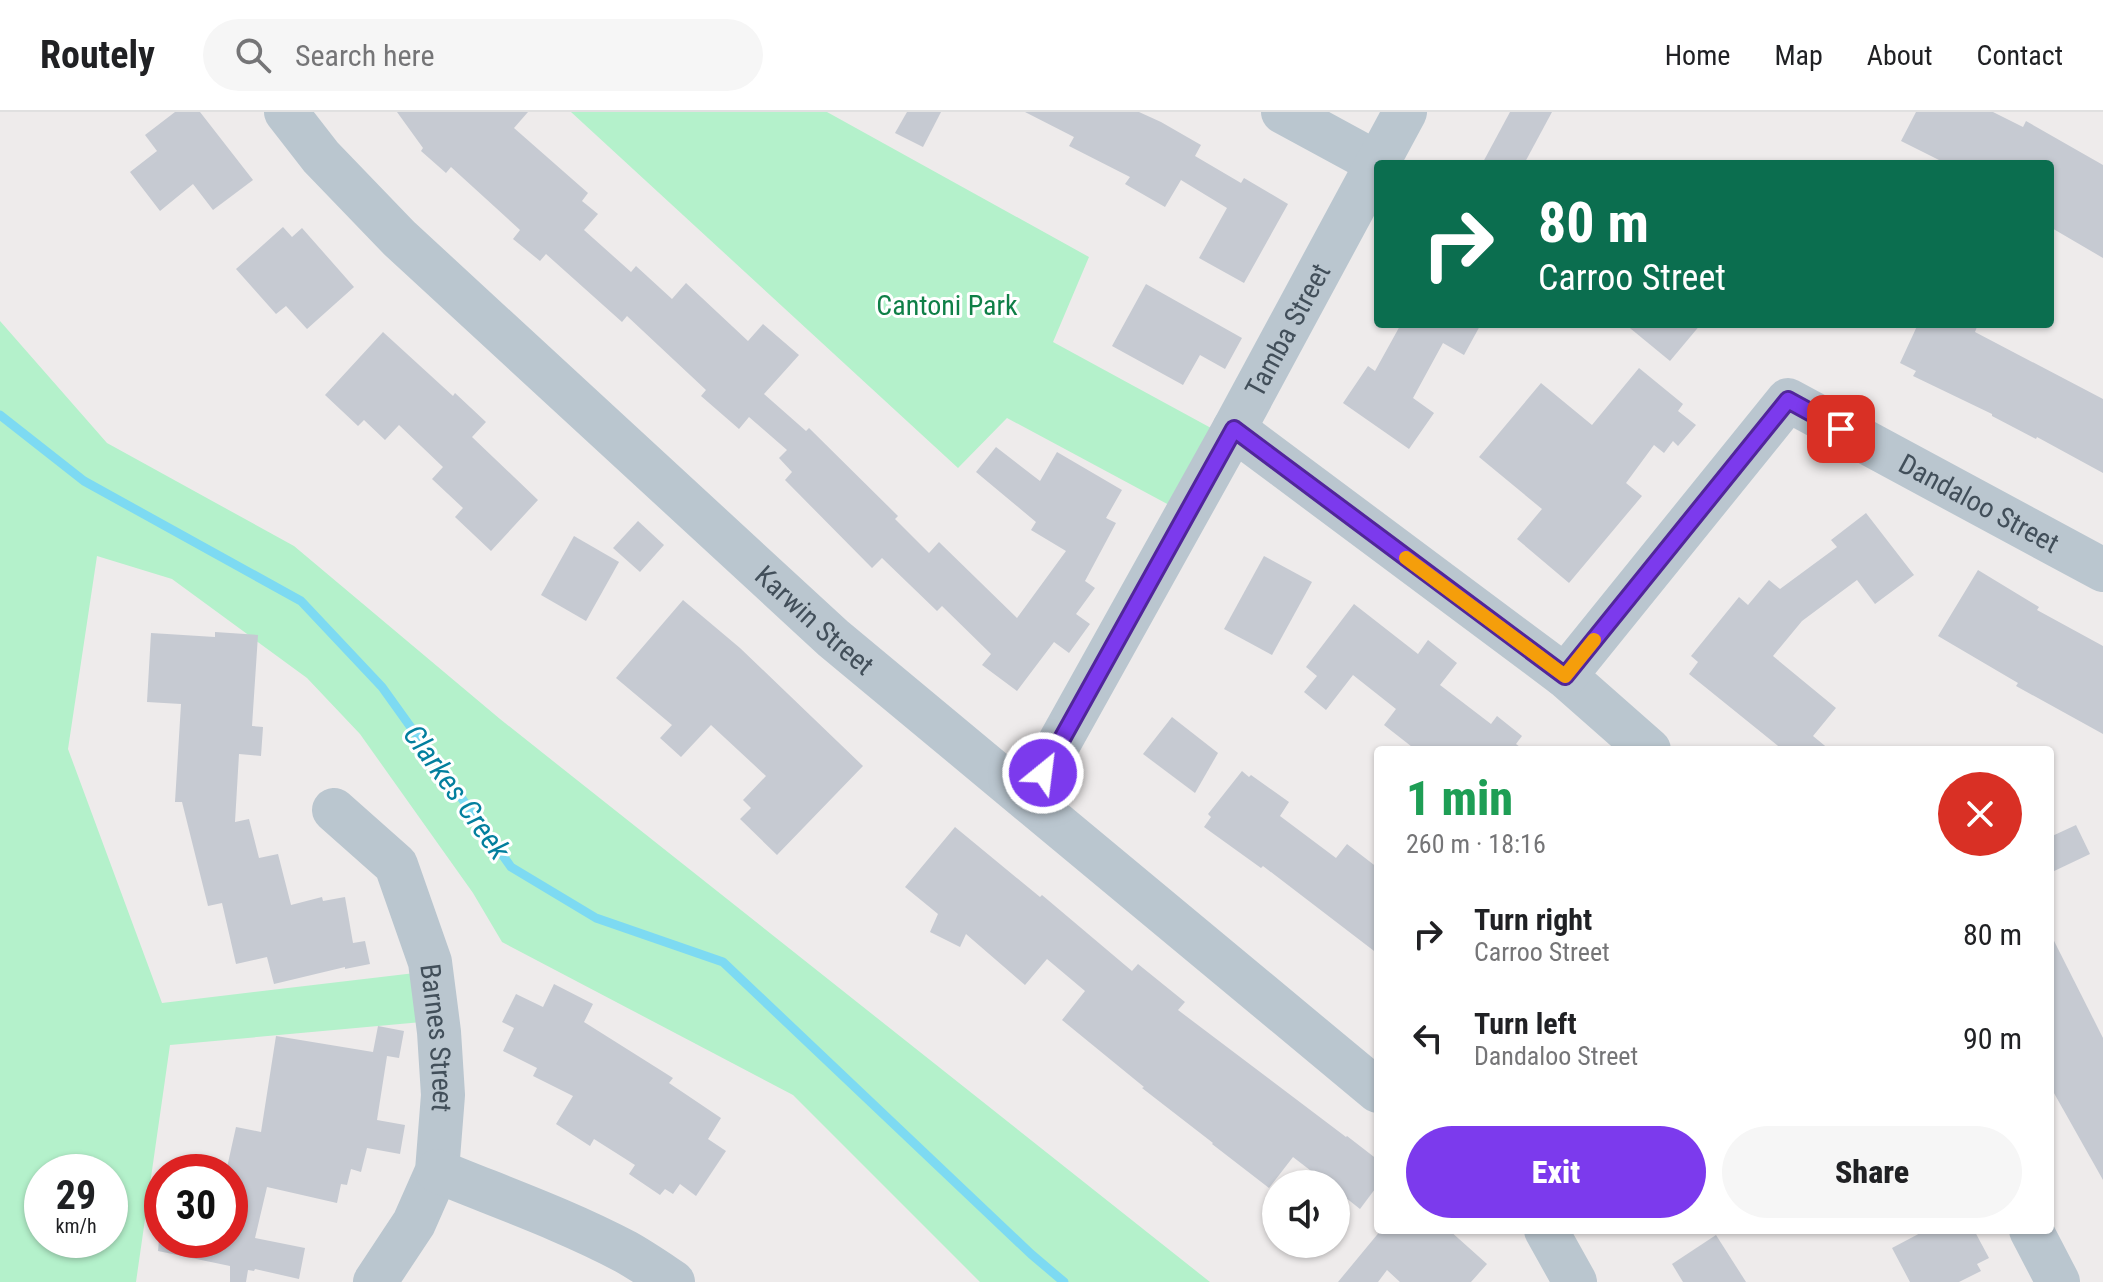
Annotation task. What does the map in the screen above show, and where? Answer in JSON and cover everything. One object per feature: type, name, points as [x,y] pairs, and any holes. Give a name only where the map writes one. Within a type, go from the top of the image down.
[{"type":"street","name":"Karwin Street","points":[[286,112],[321,157],[399,238],[833,638],[1374,1088]]},
{"type":"street","points":[[1283,112],[1374,161]]},
{"type":"street","name":"Tamba Street","points":[[1379,160],[1405,112]]},
{"type":"street","name":"Tamba Street","points":[[1028,799],[1234,429],[1374,169]]},
{"type":"street","name":"Dandaloo Street","points":[[1565,676],[1788,400],[2103,570]]},
{"type":"street","points":[[1234,429],[1565,676],[1644,746]]},
{"type":"street","name":"Barnes Street","points":[[334,810],[396,865],[430,962],[439,1032],[443,1095],[437,1171],[414,1223],[375,1282]]},
{"type":"street","points":[[437,1171],[587,1234],[626,1253],[673,1282]]},
{"type":"street","points":[[1548,1234],[1575,1282]]},
{"type":"street","points":[[2033,1234],[2058,1282]]},
{"type":"green space","name":"Cantoni Park","points":[[571,112],[827,112],[1089,257],[1053,342],[1211,428],[1171,506],[1007,418],[958,468]]},
{"type":"green space","points":[[0,321],[107,443],[294,546],[500,719],[1210,1282],[980,1282],[793,1095],[502,942],[473,893],[360,734],[307,678],[172,579],[97,556],[68,749],[162,1003],[415,973],[422,1022],[170,1045],[154,1154],[144,1154],[144,1226],[136,1282],[0,1282]]},
{"type":"building","points":[[175,112],[200,112],[253,180],[213,210],[193,184],[160,211],[130,172],[157,151],[145,135]]},
{"type":"building","points":[[397,112],[528,112],[514,128],[588,193],[582,201],[598,214],[584,230],[631,272],[636,266],[672,299],[686,283],[748,341],[763,324],[799,355],[764,394],[806,431],[809,428],[898,516],[895,519],[929,553],[939,542],[1017,618],[1066,551],[1031,530],[1036,522],[976,472],[996,447],[1040,481],[1057,452],[1122,490],[1106,518],[1116,523],[1085,581],[1095,588],[1076,614],[1090,624],[1069,653],[1054,642],[1017,691],[982,665],[991,654],[942,606],[937,611],[882,558],[872,568],[785,480],[792,472],[779,458],[787,450],[749,417],[739,429],[701,396],[706,390],[627,316],[622,322],[546,254],[540,261],[513,239],[520,230],[451,167],[446,173],[421,151],[423,148]]},
{"type":"building","points":[[907,112],[941,112],[923,147],[895,133]]},
{"type":"building","points":[[1025,112],[1139,112],[1201,145],[1195,156],[1241,183],[1244,178],[1288,204],[1244,283],[1199,258],[1227,208],[1181,180],[1165,207],[1125,184],[1130,177],[1069,146],[1074,137]]},
{"type":"building","points":[[1510,112],[1552,112],[1526,160],[1484,160]]},
{"type":"building","points":[[1916,112],[1993,112],[2023,127],[2026,121],[2103,165],[2103,258],[2054,229],[2054,160],[1939,160],[1901,141]]},
{"type":"building","points":[[283,227],[292,237],[302,228],[354,287],[307,329],[286,306],[276,314],[236,269]]},
{"type":"building","points":[[1146,284],[1242,338],[1225,369],[1200,355],[1183,385],[1112,346]]},
{"type":"building","points":[[1399,328],[1479,328],[1464,355],[1443,343],[1413,398],[1434,413],[1409,449],[1343,403],[1368,366],[1375,371]]},
{"type":"building","points":[[1630,328],[1698,328],[1670,361]]},
{"type":"building","points":[[1916,328],[1976,328],[1975,332],[2103,399],[2103,473],[1913,376],[1916,371],[1900,363]]},
{"type":"building","points":[[383,332],[486,422],[472,437],[538,500],[491,551],[455,517],[463,508],[432,479],[443,467],[399,425],[385,440],[364,420],[358,426],[325,395]]},
{"type":"building","points":[[1639,368],[1683,404],[1678,411],[1696,425],[1678,446],[1673,441],[1664,453],[1654,445],[1626,483],[1642,496],[1569,583],[1517,539],[1542,509],[1479,457],[1541,383],[1592,425]]},
{"type":"building","points":[[1866,513],[1914,575],[1875,604],[1857,580],[1802,621],[1773,656],[1836,708],[1813,736],[1825,746],[1778,746],[1689,674],[1698,662],[1691,656],[1739,597],[1748,605],[1769,580],[1780,589],[1837,547],[1831,540]]},
{"type":"building","points":[[638,521],[664,545],[640,572],[613,548]]},
{"type":"building","points":[[574,536],[619,562],[586,621],[541,595]]},
{"type":"building","points":[[1264,556],[1312,582],[1272,655],[1224,629]]},
{"type":"building","points":[[1978,570],[2039,607],[2037,610],[2103,646],[2103,734],[2016,686],[2018,683],[1938,636]]},
{"type":"building","points":[[683,600],[740,648],[863,766],[777,855],[740,819],[751,808],[743,800],[766,776],[711,725],[681,757],[660,738],[672,725],[616,678]]},
{"type":"building","points":[[1354,604],[1418,654],[1428,640],[1457,663],[1440,685],[1491,724],[1497,716],[1522,736],[1516,744],[1519,746],[1411,746],[1384,725],[1396,709],[1353,675],[1326,710],[1304,692],[1317,676],[1306,667]]},
{"type":"building","points":[[215,632],[258,635],[252,726],[263,727],[261,756],[239,754],[235,822],[249,819],[259,858],[278,854],[291,905],[322,897],[323,901],[345,897],[353,943],[365,941],[370,964],[274,984],[267,957],[236,964],[222,903],[208,906],[182,802],[175,802],[181,704],[147,702],[151,633],[215,637]]},
{"type":"building","points":[[1172,717],[1218,753],[1195,793],[1143,754]]},
{"type":"building","points":[[1242,771],[1289,802],[1280,816],[1336,858],[1347,844],[1374,865],[1374,951],[1263,866],[1261,868],[1204,827],[1211,817],[1208,814]]},
{"type":"building","points":[[2076,825],[2090,854],[2054,871],[2054,835]]},
{"type":"building","points":[[955,827],[1132,971],[1138,964],[1185,1002],[1178,1010],[1374,1157],[1374,1190],[1360,1209],[1350,1201],[1350,1170],[1310,1170],[1293,1157],[1283,1170],[1262,1170],[1262,1183],[1062,1020],[1085,991],[1047,959],[1025,985],[966,934],[960,947],[930,932],[938,914],[905,887]]},
{"type":"building","points":[[2054,941],[2103,1038],[2103,1180],[2054,1093]]},
{"type":"building","points":[[554,984],[593,1004],[584,1022],[673,1078],[669,1083],[721,1118],[708,1139],[726,1151],[696,1196],[680,1184],[673,1194],[665,1189],[660,1195],[629,1174],[635,1165],[594,1139],[590,1146],[556,1124],[573,1096],[533,1076],[537,1068],[503,1051],[514,1028],[502,1022],[516,994],[543,1007]]},
{"type":"building","points":[[378,1026],[404,1031],[399,1058],[387,1056],[377,1120],[405,1125],[400,1154],[367,1148],[361,1172],[351,1169],[347,1185],[341,1184],[337,1203],[267,1187],[255,1238],[305,1248],[299,1279],[255,1269],[248,1270],[246,1282],[230,1282],[230,1266],[192,1258],[248,1258],[248,1154],[230,1154],[236,1127],[261,1132],[276,1036],[373,1052]]},
{"type":"building","points":[[1378,1234],[1453,1234],[1487,1264],[1471,1282],[1400,1282],[1387,1270],[1378,1282],[1338,1282]]},
{"type":"building","points":[[1918,1234],[1976,1234],[1989,1258],[1977,1264],[1981,1271],[1959,1282],[1910,1282],[1892,1248]]},
{"type":"building","points":[[1716,1235],[1746,1282],[1683,1282],[1672,1264]]},
{"type":"waterway","name":"Clarkes Creek","points":[[0,415],[84,481],[301,601],[382,687],[511,867],[596,918],[723,962],[1064,1282]]},
{"type":"slow traffic","points":[[1406,558],[1565,676],[1594,640]]},
{"type":"route","points":[[1043,773],[1234,429],[1565,676],[1788,400],[1841,429]]}]
